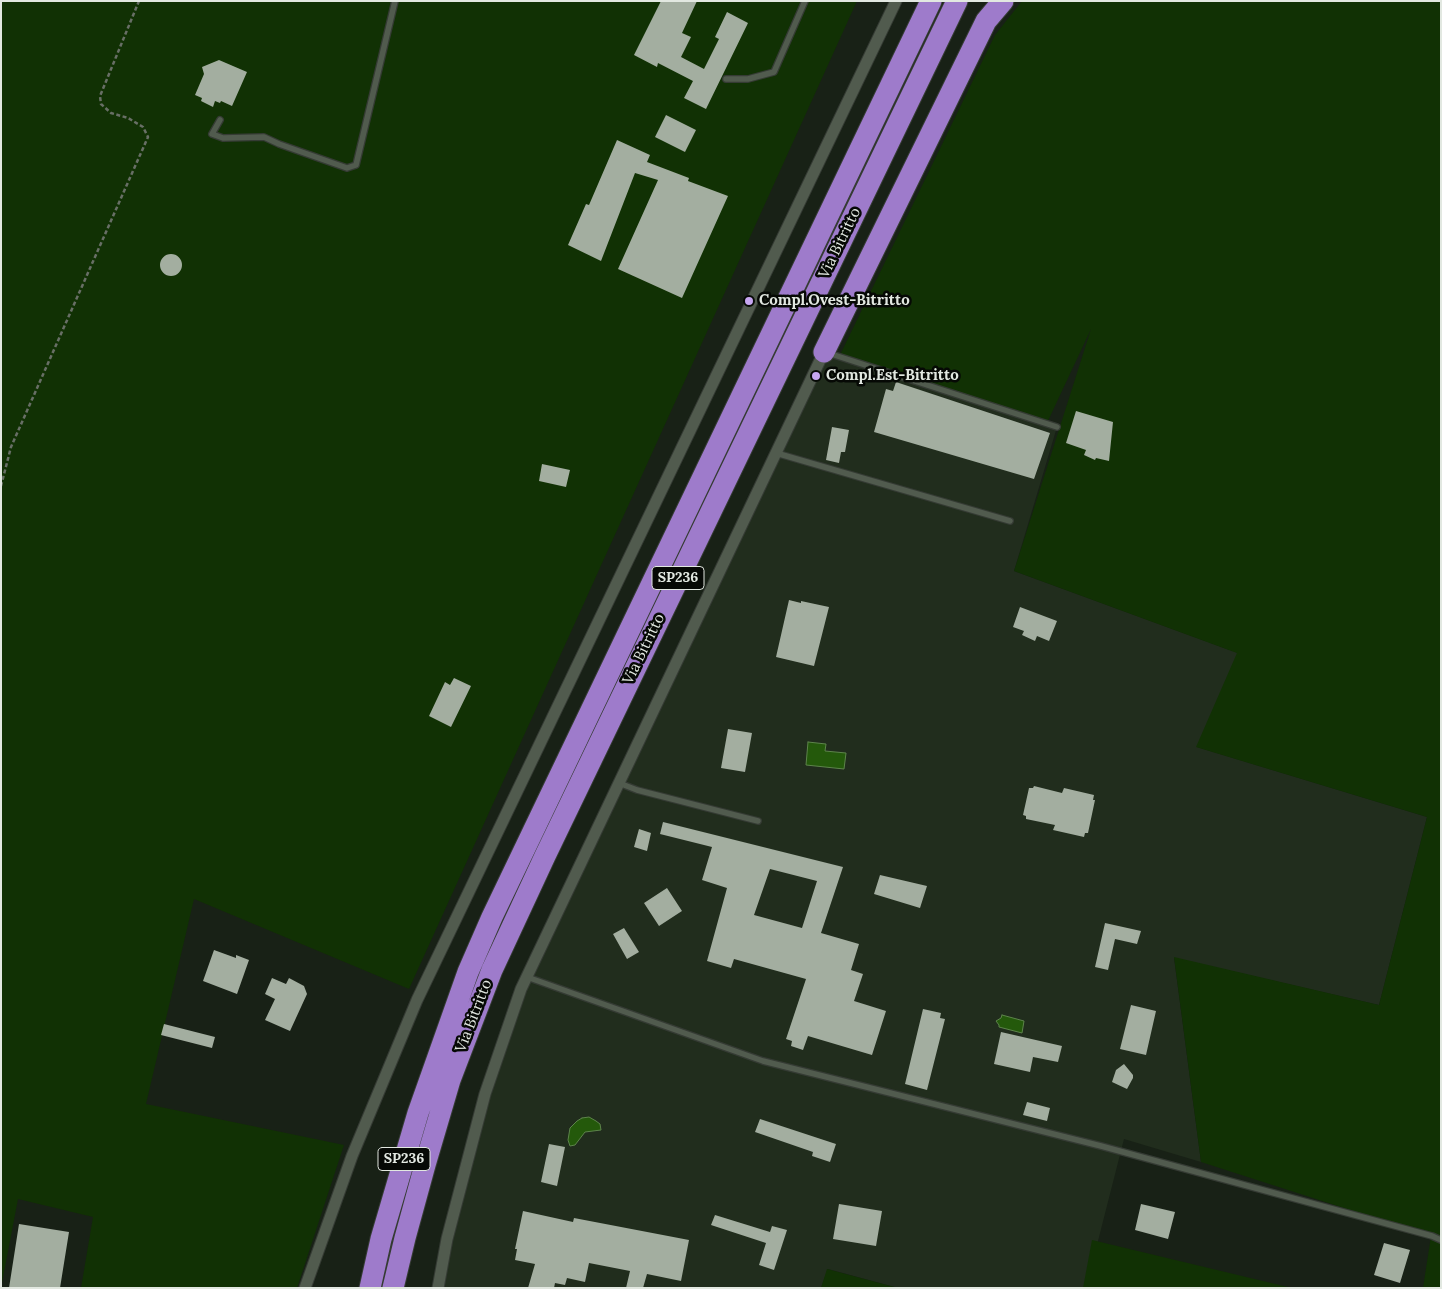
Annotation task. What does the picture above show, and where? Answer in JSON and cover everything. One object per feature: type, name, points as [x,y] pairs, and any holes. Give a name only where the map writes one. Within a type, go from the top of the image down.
[{"type":"highway","name":"Via Bitritto","points":[[370,1288],[399,1174],[418,1113],[468,972],[492,917],[931,1]]},
{"type":"highway","name":"Via Bitritto","points":[[393,1288],[424,1165],[450,1080],[492,970],[956,1]]},
{"type":"highway","points":[[824,352],[986,21],[1002,1]]},
{"type":"highway","points":[[357,1288],[375,1215],[407,1108],[446,1033]]},
{"type":"highway","points":[[407,1288],[418,1235],[424,1165]]},
{"type":"street","points":[[305,1288],[352,1156],[417,1000],[896,1]]},
{"type":"street","points":[[438,1288],[447,1239],[484,1094],[521,989],[824,352]]},
{"type":"lane","points":[[220,120],[212,134],[223,138],[264,137],[347,168],[356,165],[396,1]]},
{"type":"lane","points":[[726,79],[748,79],[774,72],[805,1]]},
{"type":"lane","points":[[824,352],[1058,427]]},
{"type":"lane","points":[[776,452],[1010,521]]},
{"type":"lane","points":[[619,783],[637,790],[758,821]]},
{"type":"lane","points":[[527,977],[763,1061],[1101,1146],[1441,1240]]},
{"type":"path","points":[[1,486],[11,448],[148,137],[143,127],[128,118],[111,113],[101,104],[100,96],[139,1]]},
{"type":"shaded area","points":[[1,1],[857,1],[409,989],[194,899],[146,1104],[344,1145],[297,1288],[81,1288],[93,1217],[18,1199],[1,1288]]},
{"type":"shaded area","points":[[1022,1],[1441,1],[1441,1288],[1423,1288],[1431,1236],[1201,1162],[1174,957],[1379,1005],[1427,817],[1196,747],[1237,653],[1014,571],[1091,329],[1047,423],[839,357],[995,35]]},
{"type":"shaded area","points":[[824,352],[1057,427],[1014,571],[1238,653],[1197,747],[1427,817],[1379,1005],[1174,958],[1201,1162],[1124,1139],[1086,1288],[898,1288],[828,1269],[821,1288],[436,1288],[447,1239],[527,977]]},
{"type":"shaded area","points":[[808,742],[826,744],[825,751],[846,753],[844,769],[806,765]]},
{"type":"shaded area","points":[[1002,1015],[1024,1021],[1022,1033],[999,1027],[996,1021]]},
{"type":"shaded area","points":[[589,1117],[596,1121],[600,1124],[601,1130],[585,1132],[575,1145],[570,1146],[568,1140],[570,1128],[582,1118]]},
{"type":"shaded area","points":[[1092,1240],[1292,1288],[1083,1288]]},
{"type":"shaded area","points":[[827,1269],[898,1288],[821,1288]]},
{"type":"building","points":[[661,1],[697,1],[682,33],[691,37],[681,57],[704,69],[719,39],[715,37],[727,12],[748,23],[706,109],[684,98],[693,81],[658,63],[657,67],[634,55]]},
{"type":"building","points":[[219,60],[247,72],[232,106],[221,101],[220,103],[215,101],[213,107],[201,101],[202,98],[195,95],[204,74],[202,67]]},
{"type":"building","points":[[666,115],[696,130],[685,152],[655,137]]},
{"type":"building","points":[[617,140],[650,155],[647,162],[689,178],[688,181],[728,196],[682,298],[618,269],[658,180],[635,173],[601,261],[568,245],[586,204],[589,205]]},
{"type":"building","points":[[167,254],[175,254],[182,261],[182,269],[175,276],[167,276],[160,269],[160,261]]},
{"type":"building","points":[[896,382],[1050,433],[1034,479],[874,432],[886,389],[893,391]]},
{"type":"building","points":[[1076,411],[1113,422],[1109,461],[1096,458],[1095,460],[1084,455],[1086,450],[1066,443]]},
{"type":"building","points":[[832,427],[849,430],[845,452],[841,452],[839,463],[826,460]]},
{"type":"building","points":[[542,464],[570,470],[566,487],[539,481]]},
{"type":"building","points":[[789,600],[829,607],[814,666],[776,657]]},
{"type":"building","points":[[1020,607],[1057,621],[1049,641],[1037,636],[1035,641],[1022,635],[1024,631],[1013,627]]},
{"type":"building","points":[[454,678],[471,686],[451,727],[429,716],[445,682],[450,685]]},
{"type":"building","points":[[728,729],[752,733],[745,772],[721,768]]},
{"type":"building","points":[[1034,786],[1062,793],[1064,788],[1094,795],[1093,800],[1095,800],[1088,833],[1085,833],[1084,837],[1053,830],[1055,825],[1026,819],[1026,816],[1023,815],[1029,788]]},
{"type":"building","points":[[663,822],[843,867],[821,933],[859,944],[851,970],[863,974],[854,1001],[886,1011],[872,1055],[808,1036],[803,1050],[791,1046],[792,1041],[786,1039],[806,979],[734,959],[731,968],[707,961],[727,888],[702,880],[712,847],[660,834]],"holes":[[[770,869],[817,881],[802,928],[754,915]]]},
{"type":"building","points":[[639,829],[651,833],[647,851],[634,847]]},
{"type":"building","points":[[880,875],[927,886],[920,908],[874,894]]},
{"type":"building","points":[[667,888],[682,911],[659,926],[644,903]]},
{"type":"building","points":[[1105,923],[1141,931],[1137,944],[1115,939],[1108,970],[1095,967]]},
{"type":"building","points":[[624,928],[639,952],[627,959],[613,934]]},
{"type":"building","points":[[214,950],[236,958],[236,955],[249,960],[237,994],[203,981]]},
{"type":"building","points":[[272,978],[286,984],[289,978],[304,986],[307,994],[290,1031],[265,1020],[275,999],[265,994]]},
{"type":"building","points":[[1131,1005],[1156,1011],[1146,1055],[1120,1049]]},
{"type":"building","points":[[923,1009],[941,1013],[940,1018],[945,1019],[927,1090],[905,1084]]},
{"type":"building","points":[[164,1024],[215,1037],[212,1048],[161,1035]]},
{"type":"building","points":[[1001,1032],[1062,1046],[1058,1062],[1033,1057],[1030,1072],[994,1064]]},
{"type":"building","points":[[1124,1064],[1133,1075],[1127,1089],[1112,1082],[1116,1070]]},
{"type":"building","points":[[1027,1102],[1050,1108],[1047,1121],[1023,1115]]},
{"type":"building","points":[[760,1119],[836,1144],[830,1162],[812,1156],[813,1152],[755,1132]]},
{"type":"building","points":[[549,1144],[565,1147],[557,1186],[541,1182]]},
{"type":"building","points":[[839,1204],[882,1211],[876,1246],[833,1239]]},
{"type":"building","points":[[1141,1204],[1175,1212],[1168,1239],[1135,1230]]},
{"type":"building","points":[[523,1211],[573,1222],[574,1218],[689,1240],[681,1281],[647,1274],[643,1288],[626,1288],[630,1271],[589,1263],[585,1282],[567,1278],[565,1285],[555,1283],[554,1288],[528,1288],[535,1264],[515,1260],[517,1249],[515,1249]]},
{"type":"building","points":[[715,1215],[770,1232],[772,1226],[787,1230],[774,1270],[759,1265],[766,1243],[711,1225]]},
{"type":"building","points":[[19,1224],[69,1232],[60,1288],[9,1288]]},
{"type":"building","points":[[1384,1243],[1410,1250],[1400,1283],[1374,1275]]},
{"type":"place","name":"Compl.Ovest-Bitritto","points":[[749,301]]},
{"type":"place","name":"Compl.Est-Bitritto","points":[[816,376]]}]
